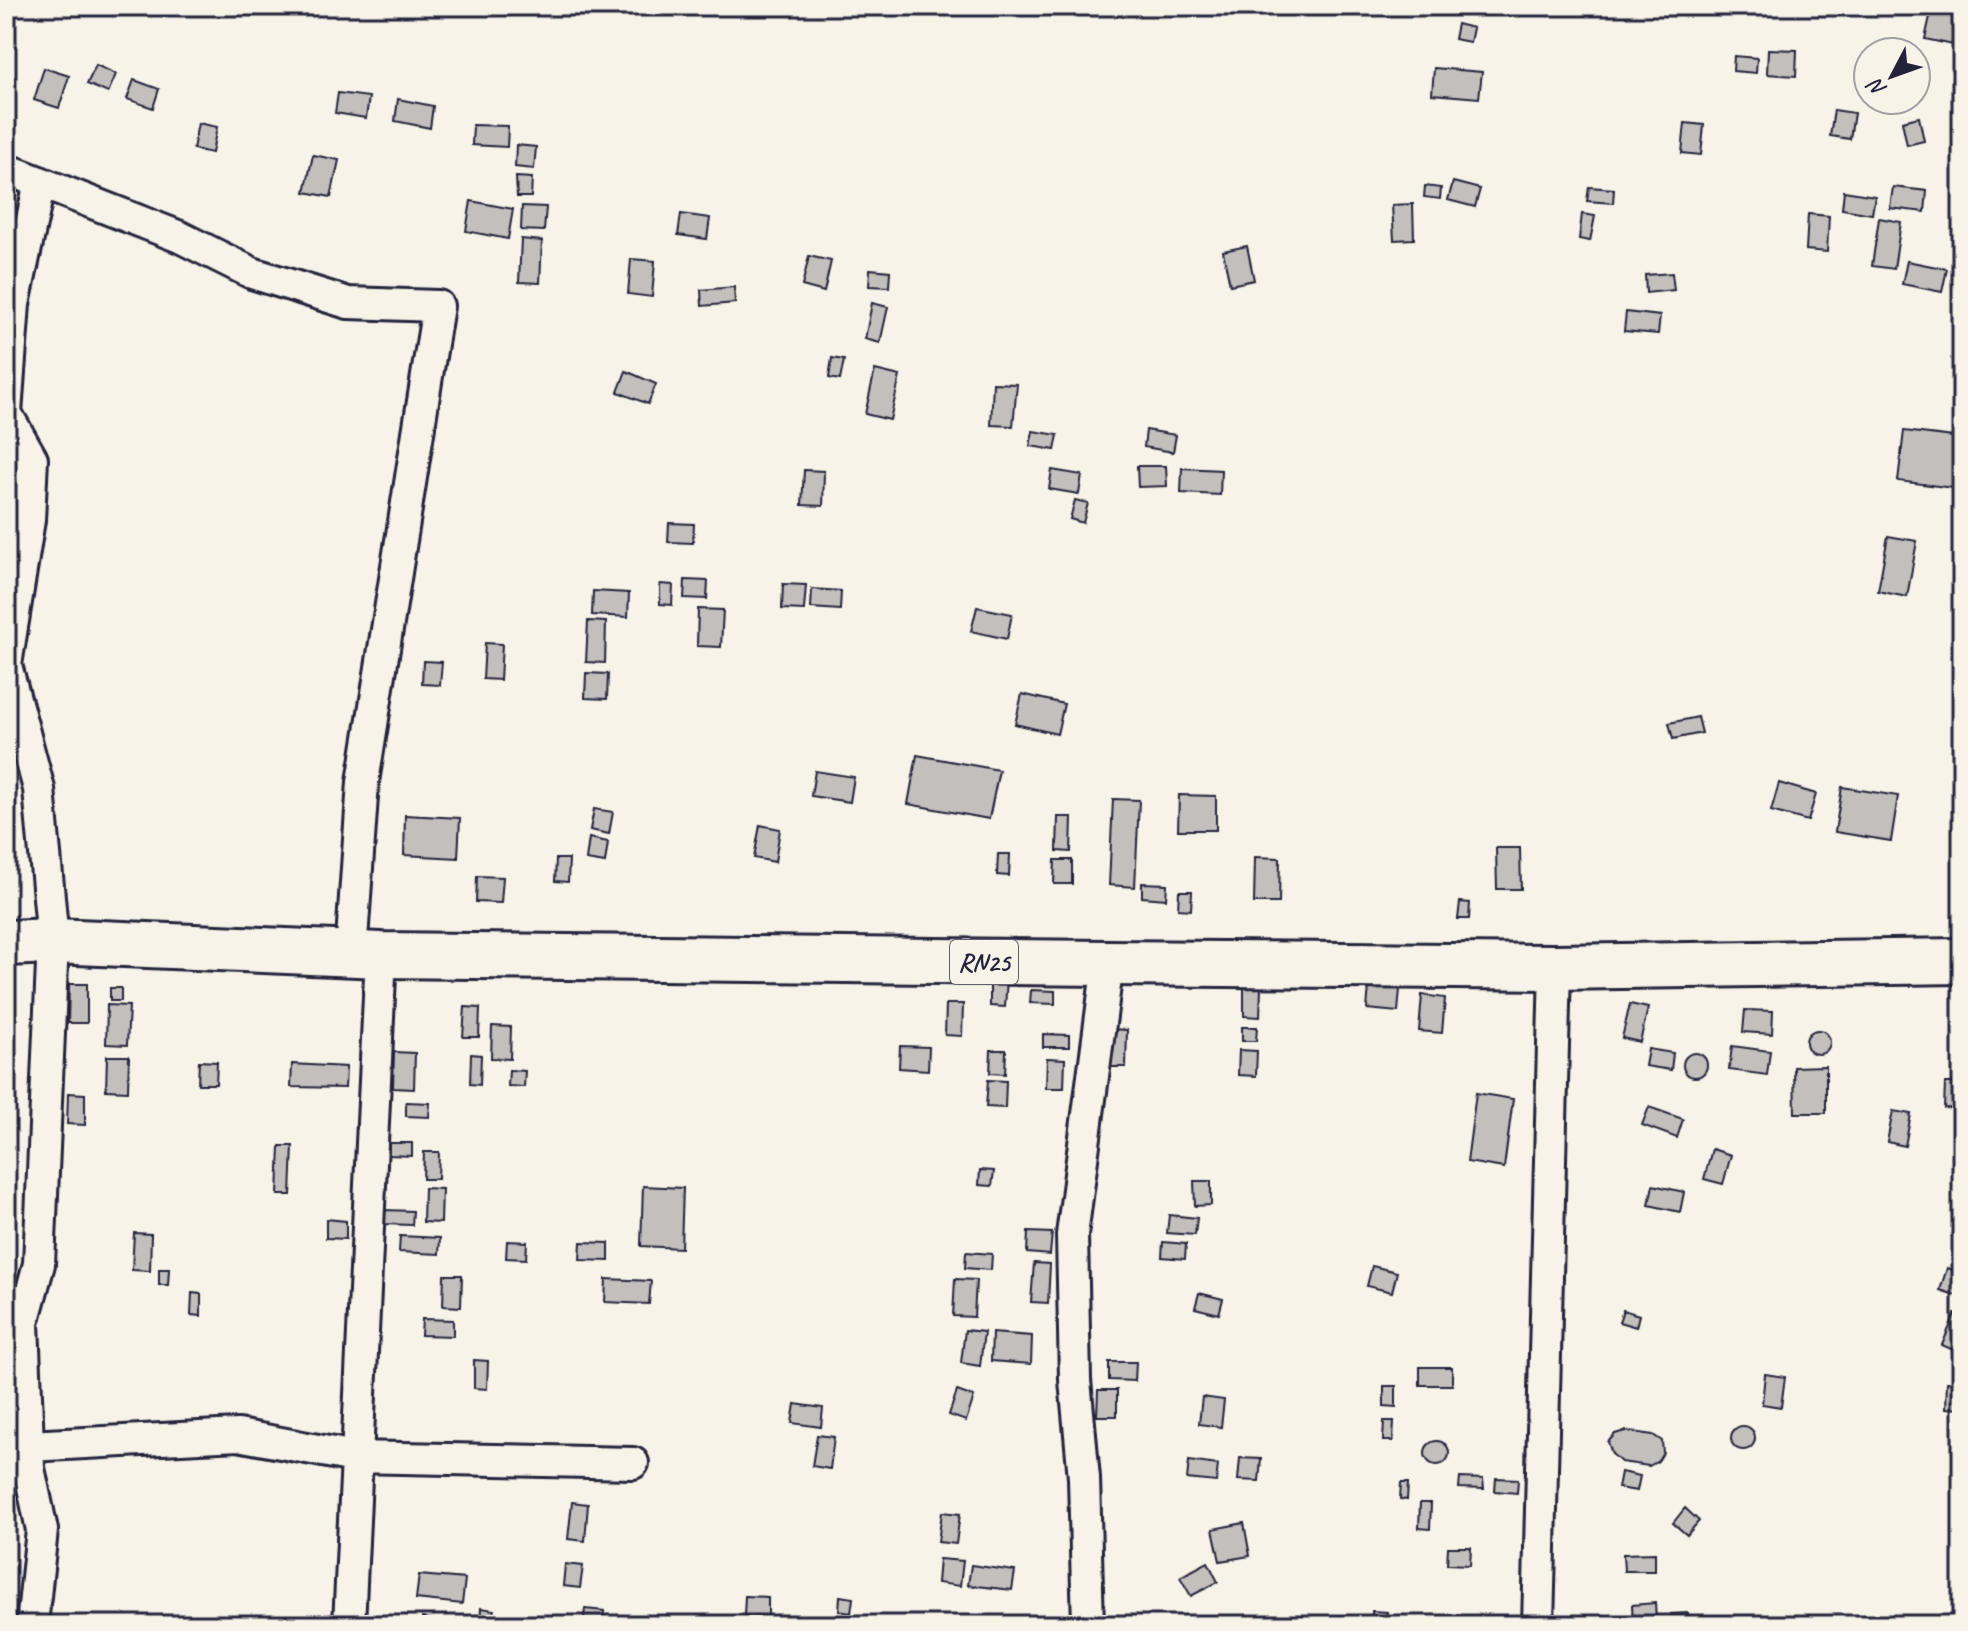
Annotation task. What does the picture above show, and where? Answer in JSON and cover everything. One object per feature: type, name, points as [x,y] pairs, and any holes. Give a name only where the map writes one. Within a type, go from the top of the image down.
[{"type":"main road","name":"RN25","points":[[6,943],[53,941],[366,954],[1108,963],[1555,967],[1962,961]]},
{"type":"street","points":[[6,169],[180,237],[252,273],[348,303],[438,306],[363,782],[366,954],[349,1625]]},
{"type":"street","points":[[32,1625],[42,1530],[29,1468],[17,1444],[23,1323],[39,1264],[53,941],[39,789],[6,665],[29,520],[32,459],[6,413],[14,304],[40,182]]},
{"type":"street","points":[[1088,1625],[1084,1478],[1075,1380],[1072,1235],[1108,963]]},
{"type":"street","points":[[1538,1625],[1555,967]]},
{"type":"street","points":[[17,1444],[238,1435],[355,1457],[633,1463]]},
{"type":"building","points":[[1931,12],[1962,19],[1958,46],[1932,40],[1932,36],[1926,36]]},
{"type":"building","points":[[1457,24],[1473,28],[1470,42],[1454,39]]},
{"type":"building","points":[[1768,49],[1797,50],[1796,76],[1767,74]]},
{"type":"building","points":[[1734,56],[1757,58],[1756,73],[1733,71]]},
{"type":"building","points":[[96,65],[116,74],[108,93],[87,84]]},
{"type":"building","points":[[44,68],[69,76],[59,108],[34,100]]},
{"type":"building","points":[[1434,68],[1482,72],[1479,98],[1432,94]]},
{"type":"building","points":[[134,80],[159,89],[153,108],[127,99]]},
{"type":"building","points":[[338,93],[369,97],[366,118],[335,113]]},
{"type":"building","points":[[398,99],[433,106],[430,128],[395,121]]},
{"type":"building","points":[[1834,110],[1852,113],[1850,139],[1830,136]]},
{"type":"building","points":[[1919,117],[1924,141],[1907,145],[1902,121]]},
{"type":"building","points":[[198,123],[217,127],[212,153],[193,149]]},
{"type":"building","points":[[1685,123],[1704,125],[1701,155],[1682,153]]},
{"type":"building","points":[[473,125],[508,126],[507,147],[472,145]]},
{"type":"building","points":[[516,145],[536,147],[534,169],[515,167]]},
{"type":"building","points":[[313,155],[339,160],[331,197],[305,192]]},
{"type":"building","points":[[516,177],[532,178],[531,197],[517,197]]},
{"type":"building","points":[[1453,182],[1480,189],[1475,207],[1448,200]]},
{"type":"building","points":[[1425,186],[1441,188],[1440,199],[1424,197]]},
{"type":"building","points":[[1589,187],[1614,189],[1613,203],[1587,201]]},
{"type":"building","points":[[1893,187],[1927,191],[1925,212],[1890,208]]},
{"type":"building","points":[[1844,191],[1875,196],[1872,214],[1842,209]]},
{"type":"building","points":[[471,201],[513,209],[508,239],[466,231]]},
{"type":"building","points":[[1413,204],[1414,239],[1394,240],[1392,205]]},
{"type":"building","points":[[522,206],[546,207],[544,231],[521,230]]},
{"type":"building","points":[[681,214],[710,218],[707,239],[678,235]]},
{"type":"building","points":[[1582,214],[1595,216],[1590,241],[1579,239]]},
{"type":"building","points":[[1808,214],[1829,216],[1827,252],[1806,250]]},
{"type":"building","points":[[1879,218],[1901,222],[1894,269],[1872,266]]},
{"type":"building","points":[[521,239],[542,241],[540,283],[519,282]]},
{"type":"building","points":[[1247,246],[1254,280],[1230,285],[1223,251]]},
{"type":"building","points":[[809,256],[831,261],[824,292],[802,286]]},
{"type":"building","points":[[631,259],[655,261],[652,297],[628,294]]},
{"type":"building","points":[[1907,261],[1947,269],[1942,292],[1902,284]]},
{"type":"building","points":[[870,269],[890,271],[889,287],[869,286]]},
{"type":"building","points":[[1672,273],[1674,290],[1646,293],[1645,275]]},
{"type":"building","points":[[734,287],[735,303],[702,306],[701,290]]},
{"type":"building","points":[[872,303],[888,307],[880,343],[865,339]]},
{"type":"building","points":[[1626,312],[1660,316],[1658,334],[1624,331]]},
{"type":"building","points":[[832,358],[844,360],[840,380],[829,378]]},
{"type":"building","points":[[875,370],[900,376],[890,420],[865,414]]},
{"type":"building","points":[[626,371],[656,384],[648,404],[618,392]]},
{"type":"building","points":[[993,383],[1017,384],[1013,426],[991,425]]},
{"type":"building","points":[[1146,430],[1176,435],[1173,452],[1144,447]]},
{"type":"building","points":[[1033,431],[1058,435],[1055,450],[1030,446]]},
{"type":"building","points":[[1904,431],[1962,438],[1962,489],[1898,481]]},
{"type":"building","points":[[1137,466],[1166,466],[1167,486],[1138,487]]},
{"type":"building","points":[[1182,468],[1221,470],[1220,495],[1181,493]]},
{"type":"building","points":[[804,470],[824,471],[823,506],[802,505]]},
{"type":"building","points":[[1052,470],[1082,475],[1079,494],[1049,489]]},
{"type":"building","points":[[1075,500],[1088,503],[1083,523],[1070,519]]},
{"type":"building","points":[[669,523],[694,524],[693,543],[668,542]]},
{"type":"building","points":[[1888,536],[1917,541],[1907,597],[1878,591]]},
{"type":"building","points":[[685,580],[708,581],[707,599],[684,598]]},
{"type":"building","points":[[660,584],[673,585],[672,605],[660,604]]},
{"type":"building","points":[[783,584],[806,585],[804,610],[782,609]]},
{"type":"building","points":[[812,589],[841,591],[840,610],[811,608]]},
{"type":"building","points":[[593,591],[629,593],[628,617],[592,615]]},
{"type":"building","points":[[977,607],[1012,614],[1007,639],[971,631]]},
{"type":"building","points":[[698,609],[723,610],[721,647],[697,646]]},
{"type":"building","points":[[588,621],[606,622],[605,663],[586,662]]},
{"type":"building","points":[[485,643],[502,644],[500,680],[483,679]]},
{"type":"building","points":[[423,661],[442,662],[440,685],[422,684]]},
{"type":"building","points":[[586,673],[608,674],[607,699],[585,698]]},
{"type":"building","points":[[1022,694],[1064,704],[1057,734],[1015,724]]},
{"type":"building","points":[[1698,717],[1702,733],[1673,739],[1669,723]]},
{"type":"building","points":[[917,755],[999,770],[989,819],[908,804]]},
{"type":"building","points":[[815,771],[854,777],[850,802],[811,796]]},
{"type":"building","points":[[1779,783],[1816,794],[1808,821],[1771,811]]},
{"type":"building","points":[[1842,787],[1898,796],[1891,841],[1835,832]]},
{"type":"building","points":[[1179,795],[1216,796],[1216,830],[1178,830]]},
{"type":"building","points":[[1113,799],[1139,800],[1135,887],[1109,885]]},
{"type":"building","points":[[594,809],[613,812],[609,834],[590,830]]},
{"type":"building","points":[[405,815],[460,818],[458,858],[404,855]]},
{"type":"building","points":[[1058,817],[1072,817],[1071,852],[1057,851]]},
{"type":"building","points":[[760,825],[780,829],[775,862],[754,858]]},
{"type":"building","points":[[589,838],[608,842],[605,863],[586,860]]},
{"type":"building","points":[[1496,848],[1520,848],[1521,889],[1497,889]]},
{"type":"building","points":[[998,854],[1010,854],[1009,876],[997,875]]},
{"type":"building","points":[[1255,857],[1280,858],[1279,903],[1254,903]]},
{"type":"building","points":[[556,859],[569,859],[568,882],[555,881]]},
{"type":"building","points":[[1055,860],[1072,860],[1072,884],[1054,884]]},
{"type":"building","points":[[477,876],[503,877],[501,903],[476,902]]},
{"type":"building","points":[[1142,883],[1167,884],[1166,899],[1142,897]]},
{"type":"building","points":[[1179,891],[1192,891],[1191,910],[1178,909]]},
{"type":"building","points":[[1460,902],[1470,903],[1469,919],[1458,919]]},
{"type":"building","points":[[990,978],[1007,979],[1005,1007],[990,1006]]},
{"type":"building","points":[[69,984],[87,984],[87,1023],[68,1023]]},
{"type":"building","points":[[1369,986],[1400,989],[1398,1012],[1367,1009]]},
{"type":"building","points":[[1244,987],[1261,987],[1260,1017],[1244,1016]]},
{"type":"building","points":[[110,988],[121,988],[121,1001],[110,1001]]},
{"type":"building","points":[[1031,990],[1055,991],[1055,1004],[1030,1003]]},
{"type":"building","points":[[1422,995],[1445,998],[1442,1033],[1419,1031]]},
{"type":"building","points":[[946,1004],[963,1004],[962,1036],[945,1035]]},
{"type":"building","points":[[1630,1004],[1648,1008],[1640,1042],[1622,1038]]},
{"type":"building","points":[[107,1005],[129,1006],[127,1045],[106,1044]]},
{"type":"building","points":[[465,1007],[480,1008],[479,1037],[463,1037]]},
{"type":"building","points":[[1745,1010],[1773,1011],[1772,1034],[1743,1032]]},
{"type":"building","points":[[492,1026],[511,1027],[510,1059],[491,1058]]},
{"type":"building","points":[[1242,1027],[1257,1027],[1256,1041],[1242,1041]]},
{"type":"building","points":[[1110,1029],[1127,1030],[1126,1067],[1109,1067]]},
{"type":"building","points":[[1818,1030],[1827,1033],[1830,1042],[1827,1051],[1818,1054],[1809,1051],[1806,1042],[1809,1033]]},
{"type":"building","points":[[1043,1034],[1069,1035],[1069,1047],[1043,1047]]},
{"type":"building","points":[[900,1046],[929,1047],[928,1070],[899,1068]]},
{"type":"building","points":[[1732,1046],[1770,1051],[1767,1075],[1729,1070]]},
{"type":"building","points":[[1648,1049],[1673,1053],[1671,1070],[1645,1066]]},
{"type":"building","points":[[991,1050],[1006,1050],[1005,1074],[990,1073]]},
{"type":"building","points":[[1239,1050],[1257,1051],[1256,1076],[1238,1075]]},
{"type":"building","points":[[394,1052],[415,1053],[414,1089],[393,1088]]},
{"type":"building","points":[[1695,1053],[1704,1056],[1707,1065],[1704,1074],[1695,1077],[1686,1074],[1683,1065],[1686,1056]]},
{"type":"building","points":[[471,1054],[481,1055],[480,1085],[470,1084]]},
{"type":"building","points":[[107,1056],[129,1056],[128,1091],[106,1090]]},
{"type":"building","points":[[1047,1058],[1065,1059],[1064,1088],[1046,1088]]},
{"type":"building","points":[[199,1061],[217,1062],[216,1084],[198,1084]]},
{"type":"building","points":[[292,1064],[346,1067],[345,1088],[291,1087]]},
{"type":"building","points":[[1826,1066],[1826,1113],[1795,1113],[1794,1067]]},
{"type":"building","points":[[6,1069],[16,1069],[16,1088],[6,1087]]},
{"type":"building","points":[[509,1070],[525,1071],[524,1087],[508,1086]]},
{"type":"building","points":[[988,1080],[1006,1081],[1005,1108],[986,1107]]},
{"type":"building","points":[[1945,1083],[1962,1083],[1962,1109],[1944,1108]]},
{"type":"building","points":[[68,1093],[85,1094],[85,1125],[67,1124]]},
{"type":"building","points":[[1476,1093],[1513,1099],[1504,1168],[1467,1162]]},
{"type":"building","points":[[406,1102],[430,1103],[429,1117],[406,1116]]},
{"type":"building","points":[[1649,1107],[1683,1119],[1677,1138],[1642,1125]]},
{"type":"building","points":[[1893,1111],[1911,1114],[1905,1146],[1887,1142]]},
{"type":"building","points":[[389,1143],[412,1143],[412,1156],[389,1155]]},
{"type":"building","points":[[280,1146],[293,1146],[291,1195],[278,1195]]},
{"type":"building","points":[[1712,1149],[1731,1155],[1723,1184],[1704,1179]]},
{"type":"building","points":[[424,1152],[439,1152],[438,1179],[423,1179]]},
{"type":"building","points":[[980,1170],[994,1171],[992,1186],[979,1185]]},
{"type":"building","points":[[1194,1181],[1211,1181],[1211,1205],[1195,1206]]},
{"type":"building","points":[[1653,1185],[1684,1192],[1680,1212],[1649,1205]]},
{"type":"building","points":[[643,1186],[683,1188],[681,1248],[641,1246]]},
{"type":"building","points":[[424,1188],[442,1189],[441,1223],[423,1222]]},
{"type":"building","points":[[384,1210],[413,1211],[412,1225],[383,1224]]},
{"type":"building","points":[[1169,1215],[1197,1218],[1195,1235],[1167,1233]]},
{"type":"building","points":[[326,1219],[346,1221],[346,1239],[326,1238]]},
{"type":"building","points":[[1028,1232],[1052,1233],[1050,1255],[1027,1253]]},
{"type":"building","points":[[134,1233],[151,1234],[150,1271],[132,1270]]},
{"type":"building","points":[[400,1236],[440,1238],[439,1254],[399,1252]]},
{"type":"building","points":[[507,1241],[527,1242],[526,1259],[506,1258]]},
{"type":"building","points":[[581,1242],[609,1243],[609,1261],[580,1260]]},
{"type":"building","points":[[1163,1242],[1186,1244],[1185,1259],[1162,1257]]},
{"type":"building","points":[[966,1252],[992,1254],[991,1270],[965,1268]]},
{"type":"building","points":[[1034,1263],[1050,1264],[1048,1303],[1031,1302]]},
{"type":"building","points":[[1372,1266],[1397,1272],[1392,1292],[1367,1286]]},
{"type":"building","points":[[1947,1268],[1962,1273],[1958,1296],[1940,1290]]},
{"type":"building","points":[[159,1269],[169,1269],[168,1285],[159,1285]]},
{"type":"building","points":[[444,1275],[462,1275],[461,1307],[443,1306]]},
{"type":"building","points":[[606,1279],[651,1281],[649,1304],[605,1302]]},
{"type":"building","points":[[955,1279],[976,1280],[974,1317],[953,1316]]},
{"type":"building","points":[[192,1293],[201,1294],[201,1316],[191,1315]]},
{"type":"building","points":[[1199,1293],[1223,1299],[1219,1314],[1195,1308]]},
{"type":"building","points":[[1623,1310],[1639,1315],[1636,1327],[1619,1322]]},
{"type":"building","points":[[1955,1314],[1962,1317],[1962,1354],[1942,1345]]},
{"type":"building","points":[[422,1319],[453,1320],[453,1336],[421,1335]]},
{"type":"building","points":[[965,1330],[984,1332],[980,1366],[961,1363]]},
{"type":"building","points":[[992,1333],[1032,1336],[1031,1364],[991,1361]]},
{"type":"building","points":[[474,1360],[488,1361],[487,1389],[474,1388]]},
{"type":"building","points":[[1109,1362],[1136,1362],[1135,1381],[1109,1380]]},
{"type":"building","points":[[1420,1367],[1452,1367],[1452,1385],[1420,1385]]},
{"type":"building","points":[[1765,1374],[1785,1377],[1781,1407],[1762,1404]]},
{"type":"building","points":[[1947,1382],[1962,1383],[1962,1409],[1946,1408]]},
{"type":"building","points":[[1384,1386],[1396,1386],[1396,1407],[1384,1406]]},
{"type":"building","points":[[1098,1390],[1117,1390],[1117,1416],[1097,1416]]},
{"type":"building","points":[[957,1391],[974,1397],[966,1421],[949,1415]]},
{"type":"building","points":[[1202,1397],[1224,1400],[1221,1427],[1199,1424]]},
{"type":"building","points":[[795,1404],[823,1408],[821,1427],[792,1423]]},
{"type":"building","points":[[1384,1421],[1394,1421],[1393,1441],[1383,1441]]},
{"type":"building","points":[[1743,1426],[1752,1429],[1755,1438],[1752,1447],[1743,1450],[1734,1447],[1731,1438],[1734,1429]]},
{"type":"building","points":[[1625,1431],[1653,1435],[1662,1441],[1663,1453],[1658,1461],[1649,1466],[1621,1462],[1612,1454],[1608,1442],[1615,1434]]},
{"type":"building","points":[[817,1435],[834,1437],[830,1469],[812,1466]]},
{"type":"building","points":[[1437,1441],[1446,1444],[1449,1453],[1446,1462],[1437,1465],[1428,1462],[1425,1453],[1428,1444]]},
{"type":"building","points":[[1240,1458],[1261,1459],[1259,1481],[1238,1480]]},
{"type":"building","points":[[1189,1461],[1218,1465],[1216,1482],[1187,1479]]},
{"type":"building","points":[[1621,1472],[1640,1476],[1637,1491],[1618,1488]]},
{"type":"building","points":[[1460,1478],[1483,1479],[1484,1489],[1459,1488]]},
{"type":"building","points":[[1496,1478],[1518,1479],[1517,1493],[1495,1491]]},
{"type":"building","points":[[1401,1483],[1408,1483],[1407,1500],[1400,1499]]},
{"type":"building","points":[[572,1502],[588,1504],[585,1541],[568,1539]]},
{"type":"building","points":[[1420,1503],[1431,1503],[1430,1529],[1419,1528]]},
{"type":"building","points":[[1685,1508],[1699,1521],[1687,1535],[1673,1523]]},
{"type":"building","points":[[942,1512],[960,1514],[956,1544],[938,1542]]},
{"type":"building","points":[[1244,1523],[1250,1556],[1220,1561],[1213,1529]]},
{"type":"building","points":[[1448,1547],[1471,1547],[1470,1565],[1447,1564]]},
{"type":"building","points":[[1655,1553],[1655,1571],[1624,1571],[1623,1554]]},
{"type":"building","points":[[939,1559],[963,1561],[960,1586],[937,1583]]},
{"type":"building","points":[[1208,1562],[1218,1582],[1191,1596],[1180,1577]]},
{"type":"building","points":[[565,1564],[583,1566],[580,1588],[563,1586]]},
{"type":"building","points":[[971,1565],[1015,1571],[1012,1590],[968,1585]]},
{"type":"building","points":[[419,1575],[465,1579],[462,1604],[416,1599]]},
{"type":"building","points":[[745,1596],[768,1597],[768,1617],[744,1616]]},
{"type":"building","points":[[840,1596],[853,1598],[851,1613],[839,1611]]},
{"type":"building","points":[[1655,1603],[1656,1620],[1633,1621],[1632,1605]]},
{"type":"building","points":[[481,1608],[494,1610],[493,1623],[480,1622]]},
{"type":"building","points":[[585,1609],[604,1611],[603,1625],[583,1625]]},
{"type":"building","points":[[1372,1611],[1387,1612],[1386,1625],[1372,1625]]},
{"type":"building","points":[[1688,1613],[1689,1625],[1672,1625],[1671,1614]]},
{"type":"building","points":[[422,1618],[450,1622],[449,1625],[421,1625]]}]
